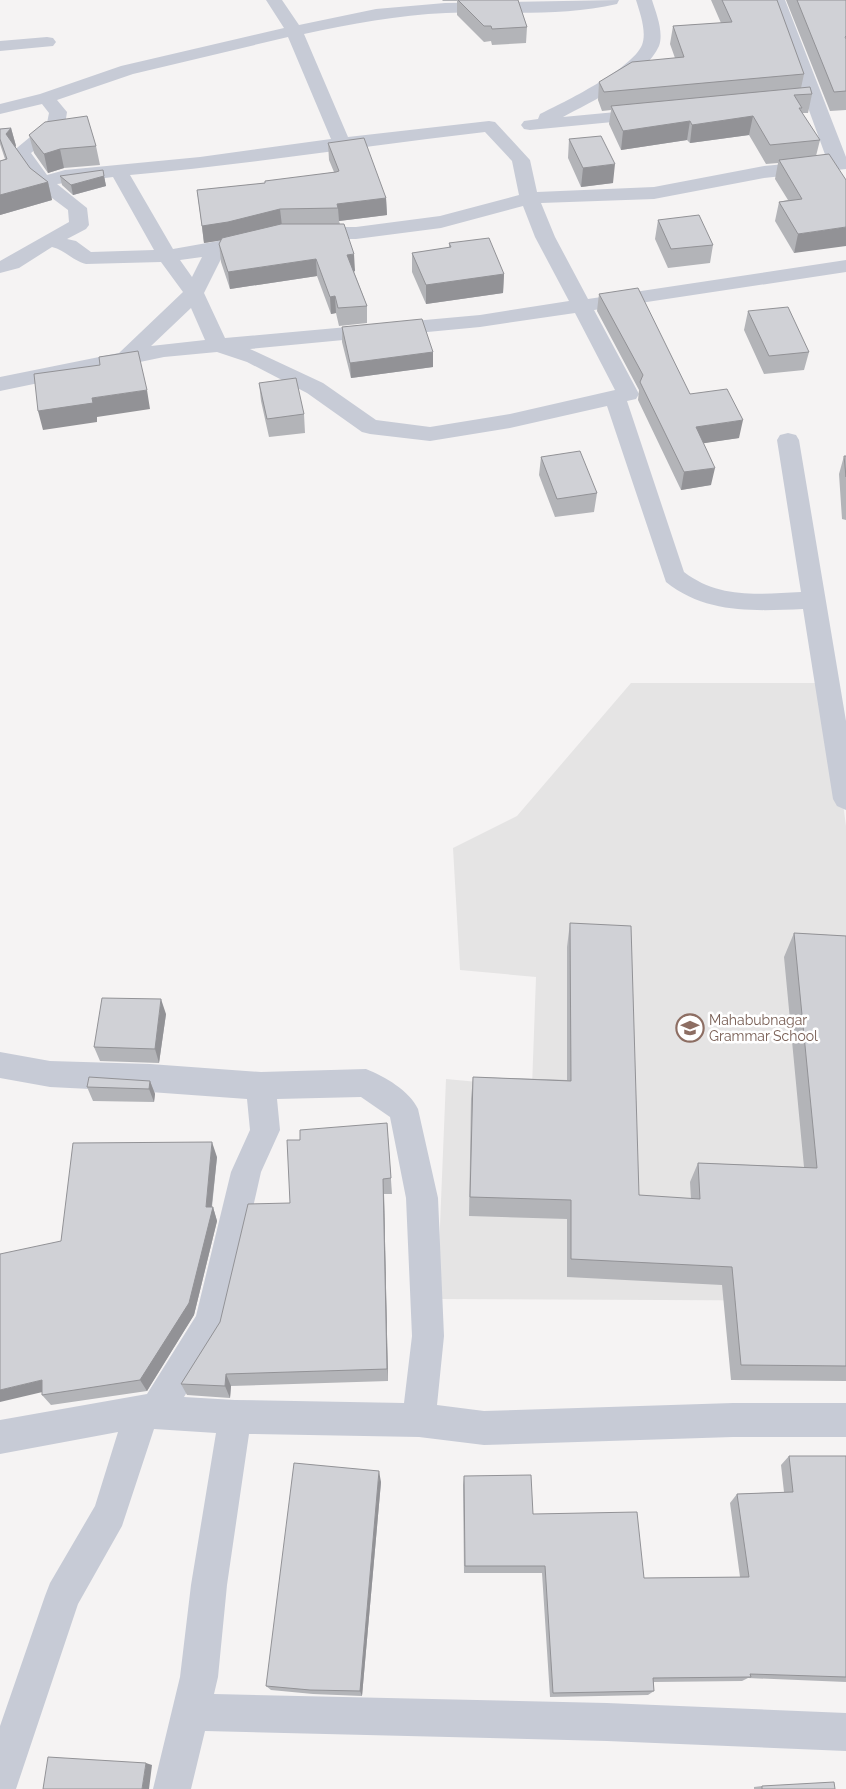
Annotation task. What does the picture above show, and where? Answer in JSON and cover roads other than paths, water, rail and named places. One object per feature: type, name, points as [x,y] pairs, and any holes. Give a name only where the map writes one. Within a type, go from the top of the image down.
[{"type":"street","points":[[274,0],[294,31],[342,143]]},
{"type":"street","points":[[0,109],[46,98],[127,70],[376,14],[445,8],[589,5],[611,0]]},
{"type":"street","points":[[501,138],[565,110],[632,67],[650,48],[653,36],[644,0]]},
{"type":"street","points":[[49,240],[69,245],[86,258],[167,256],[282,235],[356,233],[441,222],[529,198],[654,193],[764,172],[842,163],[814,98],[777,0]]},
{"type":"street","points":[[0,46],[47,42]]},
{"type":"street","points":[[0,267],[12,264],[49,240],[79,225],[77,208],[43,182],[21,152],[56,125],[58,112],[46,98]]},
{"type":"street","points":[[794,100],[814,98]]},
{"type":"street","points":[[530,125],[667,112]]},
{"type":"street","points":[[43,182],[65,176],[118,170],[200,163],[342,143],[489,126],[521,160],[529,198],[545,237],[628,394],[510,420],[430,434],[370,427],[315,388],[254,357],[218,345],[194,293],[147,225],[118,170]]},
{"type":"street","points":[[124,358],[194,293],[216,248]]},
{"type":"street","points":[[0,384],[164,350],[480,321],[846,266]]},
{"type":"street","points":[[615,397],[674,576],[682,585],[700,595],[728,601],[814,600]]},
{"type":"street","points":[[788,440],[814,600],[835,663],[846,798]]},
{"type":"street","points":[[0,1065],[50,1074],[150,1078],[261,1086],[366,1083],[403,1109],[422,1208],[428,1336],[419,1420]]},
{"type":"street","points":[[0,1782],[63,1596],[110,1514],[149,1411],[211,1322],[246,1172],[264,1130],[261,1086]]},
{"type":"street","points":[[0,1437],[149,1411],[235,1417],[419,1420],[484,1428],[733,1420],[846,1420]]},
{"type":"street","points":[[172,1789],[199,1677],[209,1585],[235,1417]]},
{"type":"street","points":[[191,1712],[606,1722],[846,1732]]},
{"type":"place","name":"Mahabubnagar Grammar School","points":[[690,1028]]}]
